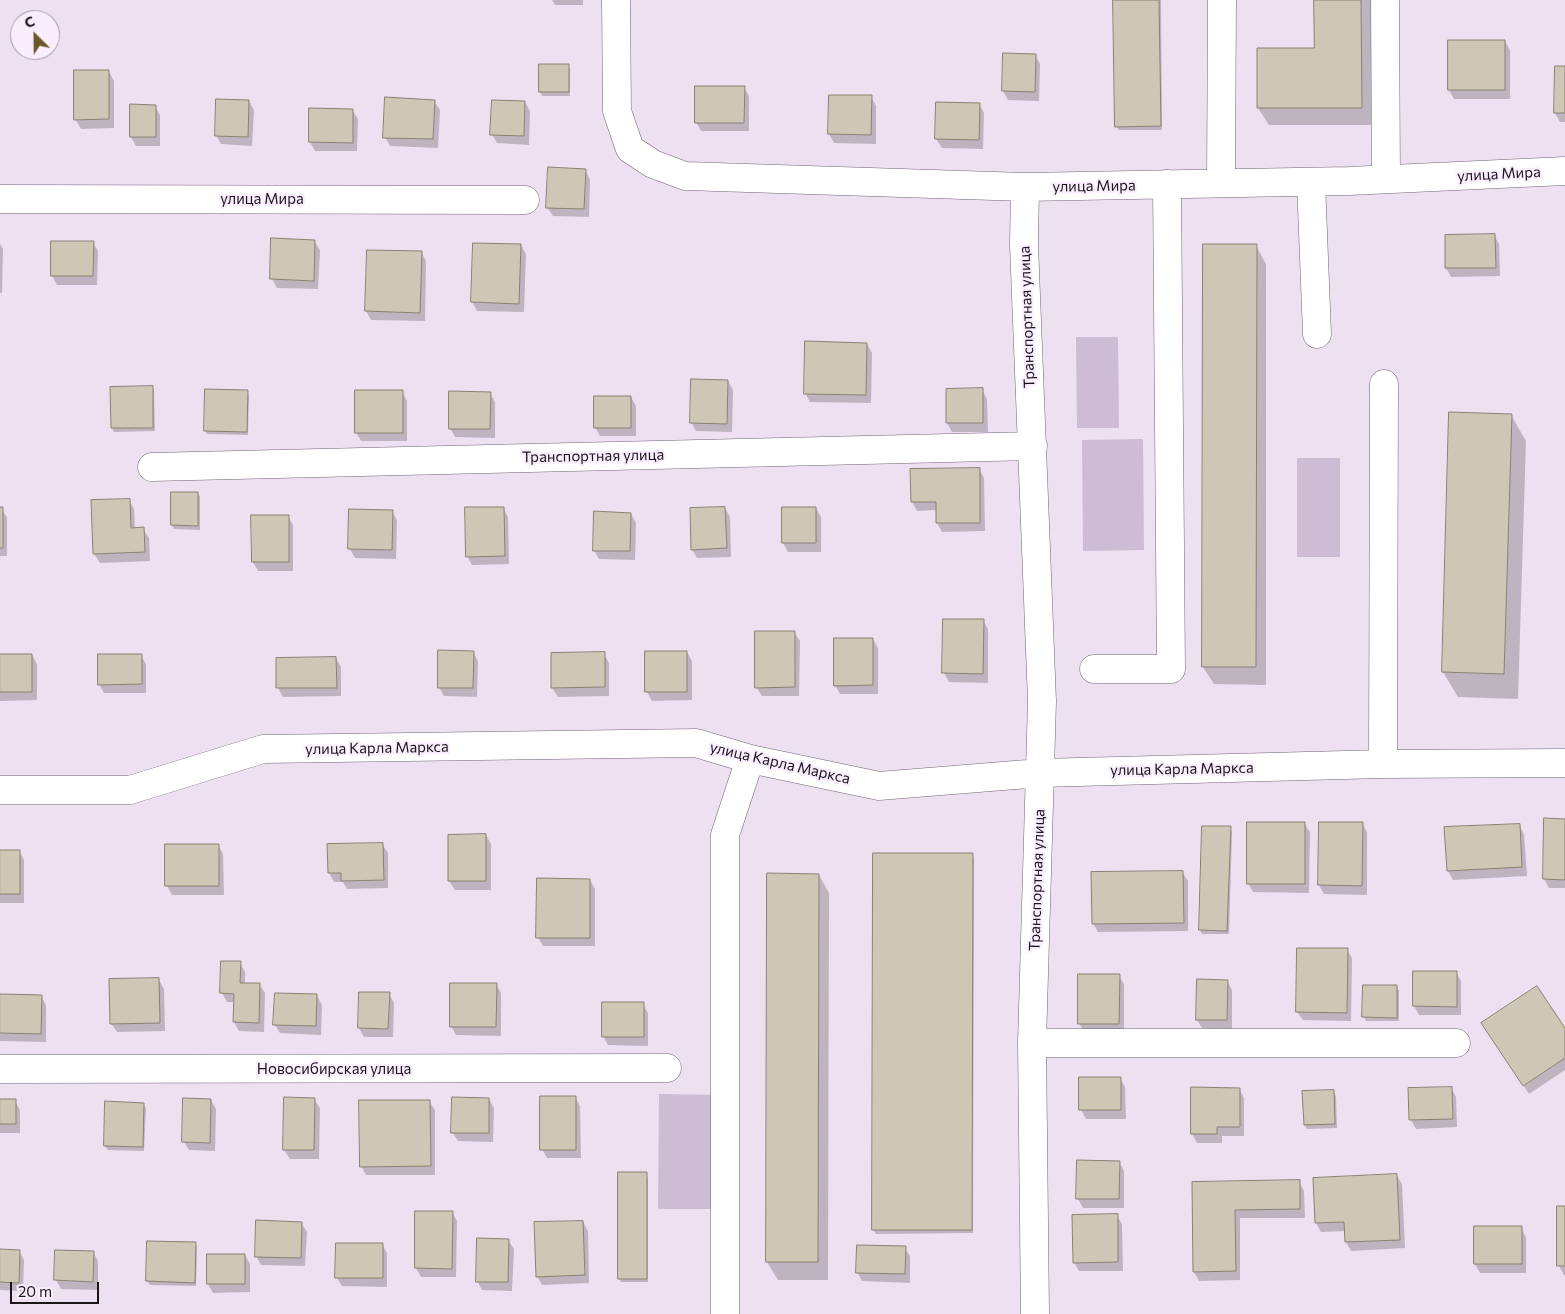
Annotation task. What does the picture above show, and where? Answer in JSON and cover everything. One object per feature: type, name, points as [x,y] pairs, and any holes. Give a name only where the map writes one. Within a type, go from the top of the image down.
[{"type":"street","name":"улица Мира","points":[[616,0],[617,111],[630,149],[653,164],[685,176],[1025,187],[1311,182],[1565,171]]},
{"type":"street","points":[[1221,183],[1222,0]]},
{"type":"street","points":[[1385,0],[1386,179]]},
{"type":"street","points":[[1311,182],[1317,334]]},
{"type":"street","points":[[1094,669],[1171,668],[1167,184]]},
{"type":"street","name":"Транспортная улица","points":[[1025,187],[1024,245],[1042,702],[1032,1043],[1035,1314]]},
{"type":"street","name":"улица Мира","points":[[0,199],[525,200]]},
{"type":"street","points":[[1383,764],[1384,384]]},
{"type":"street","name":"Транспортная улица","points":[[152,467],[1033,446]]},
{"type":"street","name":"улица Карла Маркса","points":[[0,790],[130,790],[263,749],[696,743],[750,758],[879,786],[1040,773],[1383,764],[1565,763]]},
{"type":"street","points":[[725,1314],[725,835],[750,758]]},
{"type":"street","points":[[1032,1043],[1456,1043]]},
{"type":"street","name":"Новосибирская улица","points":[[0,1069],[668,1068]]},
{"type":"shaded area","points":[[1076,337],[1118,337],[1119,428],[1077,428]]},
{"type":"shaded area","points":[[1143,439],[1144,550],[1083,551],[1082,440]]},
{"type":"shaded area","points":[[1297,458],[1340,458],[1340,557],[1297,557]]},
{"type":"shaded area","points":[[659,1094],[724,1095],[723,1209],[658,1209]]},
{"type":"building","points":[[1113,0],[1159,0],[1161,126],[1115,127]]},
{"type":"building","points":[[1314,0],[1361,0],[1362,108],[1257,108],[1257,48],[1314,48]]},
{"type":"building","points":[[1448,40],[1505,40],[1505,90],[1448,90]]},
{"type":"building","points":[[1003,53],[1036,54],[1035,92],[1002,91]]},
{"type":"building","points":[[539,64],[569,64],[569,92],[539,92]]},
{"type":"building","points":[[1555,66],[1565,66],[1565,113],[1554,113]]},
{"type":"building","points":[[74,70],[109,70],[109,119],[74,120]]},
{"type":"building","points":[[695,86],[745,86],[744,123],[695,123]]},
{"type":"building","points":[[829,95],[872,95],[871,135],[828,134]]},
{"type":"building","points":[[385,97],[435,100],[433,139],[383,138]]},
{"type":"building","points":[[216,99],[249,100],[248,137],[215,136]]},
{"type":"building","points":[[492,100],[525,101],[524,136],[490,135]]},
{"type":"building","points":[[936,102],[980,103],[979,140],[935,139]]},
{"type":"building","points":[[130,104],[156,105],[156,137],[130,137]]},
{"type":"building","points":[[309,108],[353,109],[353,143],[309,142]]},
{"type":"building","points":[[548,167],[586,169],[584,209],[546,208]]},
{"type":"building","points":[[1495,234],[1496,268],[1445,268],[1445,235]]},
{"type":"building","points":[[271,238],[315,240],[314,281],[270,279]]},
{"type":"building","points":[[51,241],[94,241],[93,276],[51,276]]},
{"type":"building","points":[[473,243],[521,244],[519,304],[471,302]]},
{"type":"building","points":[[1203,244],[1257,244],[1256,667],[1202,667]]},
{"type":"building","points":[[367,250],[422,251],[420,313],[365,311]]},
{"type":"building","points":[[805,341],[867,343],[866,395],[804,394]]},
{"type":"building","points":[[691,379],[728,380],[727,424],[690,423]]},
{"type":"building","points":[[153,386],[153,428],[111,428],[110,387]]},
{"type":"building","points":[[983,388],[983,423],[946,423],[946,389]]},
{"type":"building","points":[[205,389],[248,390],[247,432],[204,431]]},
{"type":"building","points":[[355,390],[403,390],[403,433],[355,433]]},
{"type":"building","points":[[449,391],[491,392],[490,429],[449,429]]},
{"type":"building","points":[[594,396],[631,396],[631,428],[594,428]]},
{"type":"building","points":[[1449,412],[1512,414],[1504,674],[1442,672]]},
{"type":"building","points":[[980,468],[980,523],[936,523],[936,502],[911,502],[910,469]]},
{"type":"building","points":[[171,492],[198,492],[198,526],[171,525]]},
{"type":"building","points":[[130,499],[131,528],[144,527],[145,552],[93,554],[91,500]]},
{"type":"building","points":[[0,507],[3,507],[3,548],[0,548]]},
{"type":"building","points":[[465,507],[504,507],[505,556],[466,557]]},
{"type":"building","points":[[725,507],[727,548],[691,550],[690,508]]},
{"type":"building","points":[[782,507],[816,507],[816,543],[782,543]]},
{"type":"building","points":[[349,509],[393,510],[392,550],[348,549]]},
{"type":"building","points":[[594,511],[631,513],[630,551],[593,551]]},
{"type":"building","points":[[251,515],[289,515],[289,562],[252,562]]},
{"type":"building","points":[[943,619],[984,619],[983,674],[942,673]]},
{"type":"building","points":[[755,631],[795,631],[795,687],[755,688]]},
{"type":"building","points":[[834,638],[873,638],[873,685],[834,686]]},
{"type":"building","points":[[438,650],[474,651],[473,688],[438,688]]},
{"type":"building","points":[[645,651],[687,651],[687,692],[645,692]]},
{"type":"building","points":[[605,652],[605,687],[551,688],[551,653]]},
{"type":"building","points":[[0,654],[32,654],[32,692],[0,692]]},
{"type":"building","points":[[98,654],[142,654],[142,684],[98,685]]},
{"type":"building","points":[[336,657],[337,688],[276,688],[276,658]]},
{"type":"building","points":[[1544,818],[1565,819],[1565,880],[1543,879]]},
{"type":"building","points":[[1247,822],[1305,822],[1305,884],[1247,884]]},
{"type":"building","points":[[1319,822],[1363,822],[1362,886],[1318,885]]},
{"type":"building","points":[[1520,824],[1522,867],[1447,871],[1444,827]]},
{"type":"building","points":[[1202,826],[1231,826],[1227,931],[1199,930]]},
{"type":"building","points":[[486,834],[486,881],[448,881],[448,835]]},
{"type":"building","points":[[383,843],[384,880],[341,881],[341,873],[328,873],[327,844]]},
{"type":"building","points":[[165,844],[219,844],[219,886],[165,886]]},
{"type":"building","points":[[0,850],[20,850],[20,894],[0,894]]},
{"type":"building","points":[[873,853],[973,853],[972,1230],[872,1230]]},
{"type":"building","points":[[1183,871],[1184,923],[1092,924],[1091,872]]},
{"type":"building","points":[[767,873],[819,874],[818,1262],[766,1262]]},
{"type":"building","points":[[537,878],[590,879],[590,938],[536,938]]},
{"type":"building","points":[[1297,948],[1348,948],[1347,1013],[1296,1012]]},
{"type":"building","points":[[221,961],[241,961],[240,983],[260,983],[259,1023],[233,1022],[234,994],[220,993]]},
{"type":"building","points":[[1413,971],[1457,971],[1457,1007],[1413,1006]]},
{"type":"building","points":[[1078,974],[1120,974],[1119,1024],[1078,1024]]},
{"type":"building","points":[[159,978],[160,1023],[110,1024],[109,979]]},
{"type":"building","points":[[1197,979],[1228,980],[1227,1020],[1196,1020]]},
{"type":"building","points":[[450,983],[497,983],[496,1027],[450,1027]]},
{"type":"building","points":[[1363,985],[1397,985],[1397,1018],[1362,1017]]},
{"type":"building","points":[[1537,986],[1565,1028],[1565,1058],[1523,1086],[1481,1023]]},
{"type":"building","points":[[359,992],[390,992],[388,1029],[358,1028]]},
{"type":"building","points":[[275,993],[317,994],[316,1026],[273,1025]]},
{"type":"building","points":[[0,994],[42,995],[41,1034],[0,1033]]},
{"type":"building","points":[[602,1002],[644,1002],[644,1037],[602,1037]]},
{"type":"building","points":[[1079,1077],[1121,1077],[1121,1110],[1079,1110]]},
{"type":"building","points":[[1191,1087],[1240,1088],[1240,1127],[1217,1127],[1217,1134],[1191,1134]]},
{"type":"building","points":[[1452,1087],[1453,1119],[1409,1120],[1408,1088]]},
{"type":"building","points":[[1334,1090],[1335,1124],[1304,1125],[1302,1091]]},
{"type":"building","points":[[540,1096],[576,1096],[576,1150],[540,1150]]},
{"type":"building","points":[[284,1097],[315,1098],[314,1150],[283,1150]]},
{"type":"building","points":[[452,1097],[489,1098],[489,1133],[451,1133]]},
{"type":"building","points":[[183,1098],[211,1099],[210,1143],[182,1142]]},
{"type":"building","points":[[0,1099],[16,1099],[16,1124],[0,1124]]},
{"type":"building","points":[[359,1100],[430,1100],[431,1166],[360,1167]]},
{"type":"building","points":[[105,1101],[144,1103],[143,1147],[104,1146]]},
{"type":"building","points":[[1077,1160],[1120,1161],[1119,1199],[1076,1199]]},
{"type":"building","points":[[618,1172],[647,1172],[647,1279],[618,1279]]},
{"type":"building","points":[[1397,1174],[1400,1240],[1345,1242],[1344,1222],[1315,1223],[1313,1178]]},
{"type":"building","points":[[1300,1180],[1300,1209],[1235,1210],[1236,1271],[1193,1272],[1192,1182]]},
{"type":"building","points":[[1557,1206],[1565,1206],[1565,1266],[1557,1266]]},
{"type":"building","points":[[415,1211],[453,1211],[452,1269],[415,1268]]},
{"type":"building","points":[[1118,1214],[1118,1262],[1073,1263],[1072,1215]]},
{"type":"building","points":[[256,1220],[302,1222],[301,1258],[255,1257]]},
{"type":"building","points":[[583,1221],[585,1275],[536,1277],[534,1222]]},
{"type":"building","points":[[1474,1226],[1522,1226],[1522,1264],[1474,1264]]},
{"type":"building","points":[[477,1238],[509,1239],[508,1282],[476,1282]]},
{"type":"building","points":[[147,1241],[196,1242],[195,1283],[146,1281]]},
{"type":"building","points":[[336,1243],[383,1243],[383,1278],[335,1278]]},
{"type":"building","points":[[857,1245],[906,1246],[905,1274],[856,1273]]},
{"type":"building","points":[[0,1249],[20,1250],[19,1283],[0,1282]]},
{"type":"building","points":[[55,1250],[94,1251],[93,1282],[54,1280]]},
{"type":"building","points":[[207,1254],[245,1254],[245,1284],[207,1284]]}]
